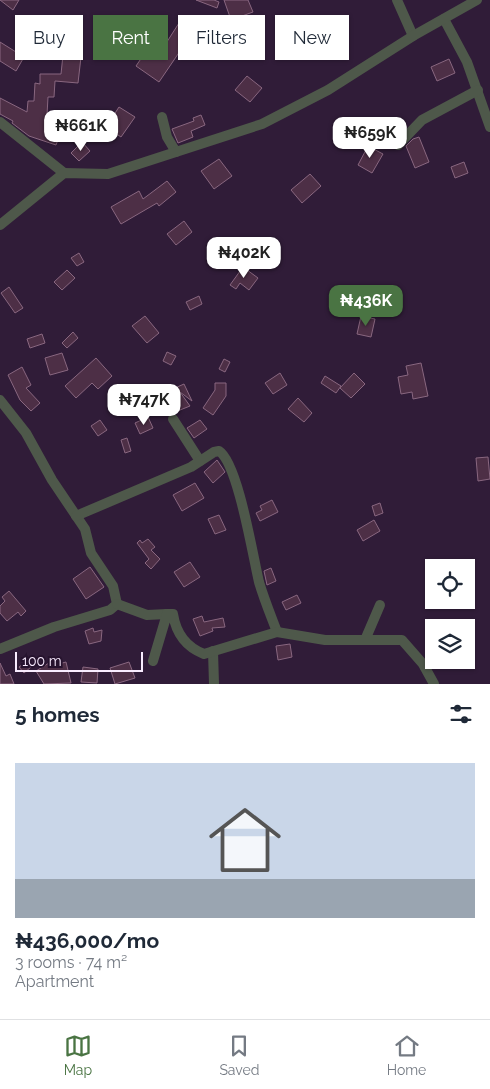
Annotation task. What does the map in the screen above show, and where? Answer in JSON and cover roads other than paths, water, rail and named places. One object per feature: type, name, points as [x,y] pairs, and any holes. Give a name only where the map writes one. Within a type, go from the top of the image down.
[{"type":"street","points":[[397,0],[413,36]]},
{"type":"street","points":[[0,122],[64,173],[108,174],[262,124],[328,90],[413,36],[477,0]]},
{"type":"street","points":[[444,19],[478,90],[490,127]]},
{"type":"street","points":[[398,145],[422,120],[478,90]]},
{"type":"street","points":[[162,117],[167,136],[176,152]]},
{"type":"street","points":[[0,225],[64,173]]},
{"type":"street","points":[[0,400],[26,433],[52,480],[85,529],[91,553],[114,586],[117,604]]},
{"type":"street","points":[[173,419],[200,461]]},
{"type":"street","points":[[76,516],[191,467],[219,451],[228,462],[241,497],[259,582],[277,632]]},
{"type":"street","points":[[117,604],[147,614],[173,614],[175,626],[188,645],[204,654],[277,632],[324,640],[402,640],[423,664],[434,684]]},
{"type":"street","points":[[0,649],[54,627],[110,610],[117,604]]},
{"type":"street","points":[[365,640],[380,605]]},
{"type":"street","points":[[153,661],[167,614]]},
{"type":"street","points":[[213,651],[214,684]]}]
